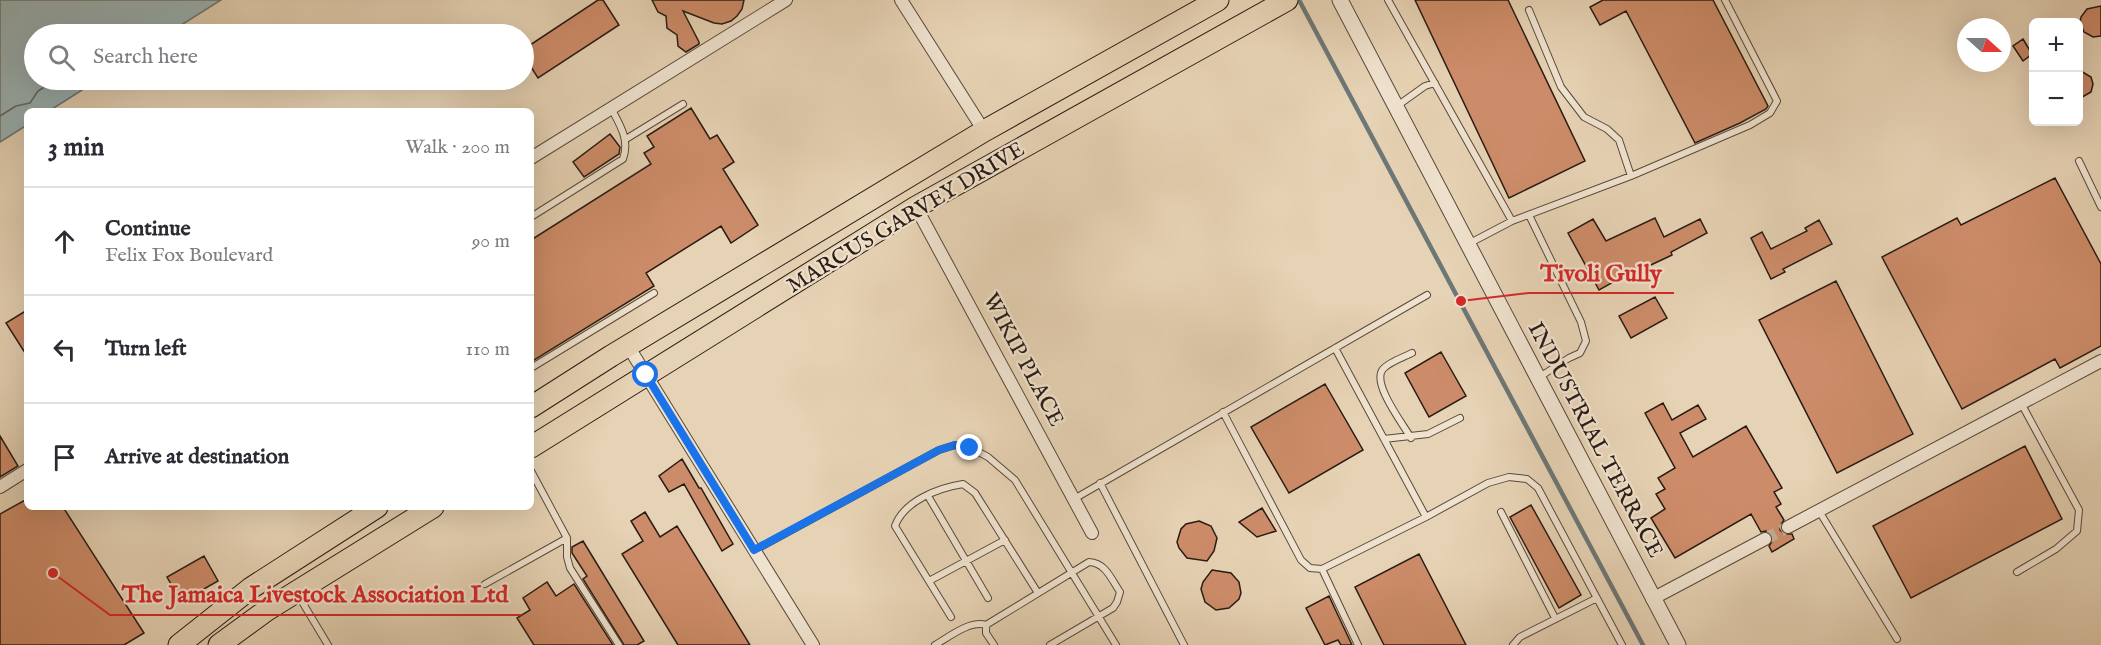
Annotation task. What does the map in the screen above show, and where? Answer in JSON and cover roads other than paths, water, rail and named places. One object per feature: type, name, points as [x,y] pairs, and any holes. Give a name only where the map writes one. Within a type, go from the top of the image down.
[{"type":"highway","name":"MARCUS GARVEY DRIVE","points":[[534,406],[628,346],[984,131],[1218,0]]},
{"type":"highway","name":"MARCUS GARVEY DRIVE","points":[[534,445],[916,207],[1287,0]]},
{"type":"highway","points":[[179,645],[251,588],[372,510]]},
{"type":"highway","points":[[219,645],[267,610],[428,510]]},
{"type":"street","points":[[534,156],[786,0]]},
{"type":"street","points":[[901,0],[984,131]]},
{"type":"street","name":"INDUSTRIAL TERRACE","points":[[1340,0],[1678,645]]},
{"type":"street","name":"WIKIP PLACE","points":[[916,207],[1092,533]]},
{"type":"street","points":[[628,346],[813,645]]},
{"type":"street","points":[[1788,527],[2101,361]]},
{"type":"street","points":[[0,487],[24,472]]},
{"type":"street","points":[[1652,599],[1765,539]]},
{"type":"lane","points":[[1388,0],[1512,221]]},
{"type":"lane","points":[[1467,244],[1512,221],[1631,176],[1750,125],[1770,113],[1777,101],[1725,0]]},
{"type":"lane","points":[[1529,10],[1561,87],[1584,117],[1607,129],[1619,140],[1631,176]]},
{"type":"lane","points":[[1396,107],[1425,86],[1435,83]]},
{"type":"lane","points":[[626,139],[682,104]]},
{"type":"lane","points":[[534,215],[623,159],[626,139],[611,108]]},
{"type":"lane","points":[[2079,161],[2101,207]]},
{"type":"lane","points":[[1529,215],[1581,322],[1586,341],[1580,353],[1569,357],[1537,378]]},
{"type":"lane","points":[[534,366],[654,293]]},
{"type":"lane","points":[[1073,499],[1427,296]]},
{"type":"lane","points":[[1335,348],[1426,517]]},
{"type":"lane","points":[[1411,438],[1381,388],[1380,376],[1383,369],[1412,352]]},
{"type":"lane","points":[[2017,572],[2056,549],[2077,531],[2079,510],[2021,404]]},
{"type":"lane","points":[[1223,412],[1301,560],[1310,568],[1322,569],[1488,483],[1509,477],[1527,479],[1538,488],[1622,645]]},
{"type":"lane","points":[[1384,439],[1411,438],[1428,434],[1460,417]]},
{"type":"lane","points":[[754,550],[939,450],[955,445],[970,448],[988,457],[1015,480],[1116,645]]},
{"type":"lane","points":[[534,477],[567,538],[567,557],[570,568],[619,645]]},
{"type":"lane","points":[[1101,483],[1184,645]]},
{"type":"lane","points":[[951,617],[895,526],[898,516],[905,508],[946,487],[963,484],[975,493],[1038,593]]},
{"type":"lane","points":[[928,496],[988,598]]},
{"type":"lane","points":[[1819,511],[1897,639]]},
{"type":"lane","points":[[1501,512],[1555,618]]},
{"type":"lane","points":[[486,584],[567,538]]},
{"type":"lane","points":[[929,581],[1005,540]]},
{"type":"lane","points":[[935,645],[970,626],[981,623],[986,625],[1089,562],[1098,562],[1104,566],[1119,592],[1117,602],[1113,608],[1099,617],[1050,645]]},
{"type":"lane","points":[[1322,569],[1358,645]]},
{"type":"lane","points":[[296,592],[328,645]]},
{"type":"lane","points":[[1513,645],[1520,637],[1597,598]]},
{"type":"lane","points":[[986,625],[986,633],[994,645]]},
{"type":"water","points":[[0,0],[221,0],[183,24],[24,24],[24,90],[82,90],[54,108],[24,108],[24,127],[0,142]]},
{"type":"waterway","points":[[1299,0],[1643,645]]},
{"type":"tunnel","points":[[1765,539],[1788,527]]},
{"type":"place","name":"Tivoli Gully","points":[[1461,301]]},
{"type":"place","name":"The Jamaica Livestock Association Ltd","points":[[53,573]]}]
